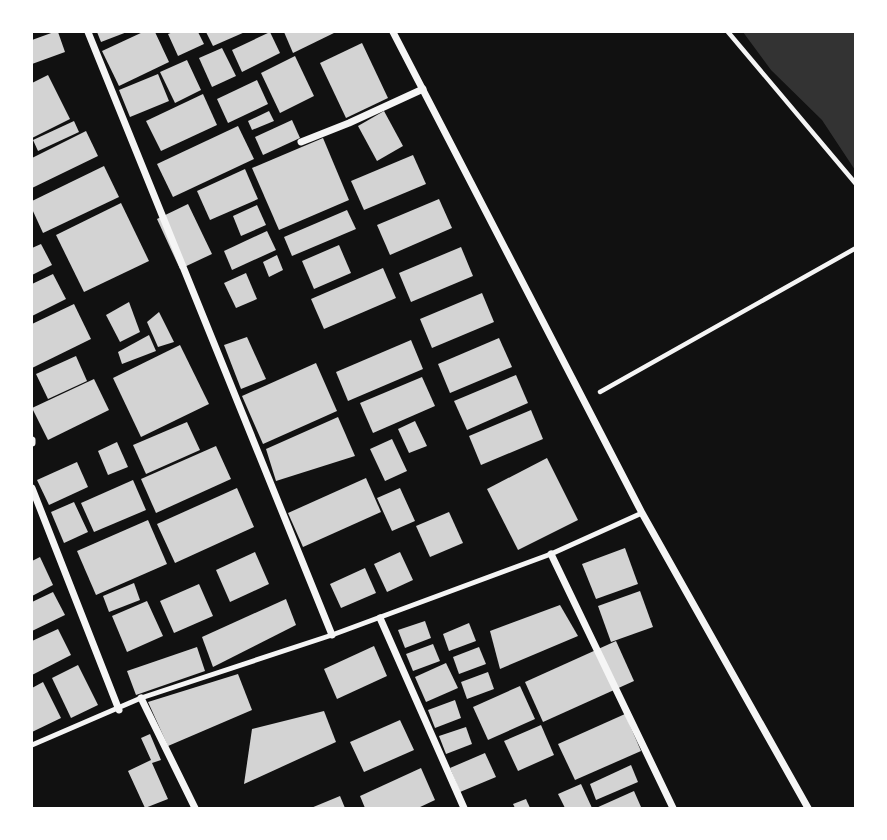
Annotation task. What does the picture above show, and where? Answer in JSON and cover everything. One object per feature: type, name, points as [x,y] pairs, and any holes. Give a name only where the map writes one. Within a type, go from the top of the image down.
[{"type":"street","points":[[88,32],[332,635]]},
{"type":"street","points":[[393,32],[642,513],[808,808]]},
{"type":"street","points":[[301,142],[423,89]]},
{"type":"street","points":[[32,488],[119,710]]},
{"type":"street","points":[[551,554],[673,808]]},
{"type":"street","points":[[380,618],[464,808]]},
{"type":"street","points":[[141,698],[195,808]]},
{"type":"lane","points":[[32,745],[119,710],[141,698],[332,635],[551,554],[642,513]]},
{"type":"path","points":[[728,32],[856,184]]},
{"type":"path","points":[[584,401],[856,248]]},
{"type":"shaded area","points":[[743,32],[855,32],[855,170],[822,120],[771,70]]},
{"type":"building","points":[[58,32],[65,52],[32,64],[32,40]]},
{"type":"building","points":[[97,32],[127,32],[101,42]]},
{"type":"building","points":[[143,32],[155,32],[169,62],[119,86],[102,51]]},
{"type":"building","points":[[198,32],[204,44],[178,56],[168,34]]},
{"type":"building","points":[[206,32],[245,32],[213,46]]},
{"type":"building","points":[[270,32],[280,53],[242,72],[232,50]]},
{"type":"building","points":[[284,32],[336,32],[293,53]]},
{"type":"building","points":[[362,43],[388,98],[346,118],[320,63]]},
{"type":"building","points":[[222,48],[236,76],[212,87],[199,58]]},
{"type":"building","points":[[295,56],[314,96],[280,113],[261,73]]},
{"type":"building","points":[[187,60],[201,90],[175,103],[160,72]]},
{"type":"building","points":[[158,74],[169,101],[130,117],[119,90]]},
{"type":"building","points":[[48,75],[70,119],[32,138],[32,83]]},
{"type":"building","points":[[257,80],[268,104],[228,123],[217,99]]},
{"type":"building","points":[[203,94],[217,125],[161,151],[146,121]]},
{"type":"building","points":[[269,111],[274,121],[252,130],[248,121]]},
{"type":"building","points":[[384,111],[403,146],[377,161],[358,126]]},
{"type":"building","points":[[292,120],[300,138],[263,155],[255,137]]},
{"type":"building","points":[[74,121],[79,132],[38,151],[33,140]]},
{"type":"building","points":[[238,126],[254,159],[173,197],[157,164]]},
{"type":"building","points":[[86,131],[98,156],[32,188],[32,158]]},
{"type":"building","points":[[323,138],[349,200],[279,230],[252,168]]},
{"type":"building","points":[[413,155],[426,184],[364,210],[351,181]]},
{"type":"building","points":[[104,166],[119,197],[43,233],[32,209],[32,201]]},
{"type":"building","points":[[245,169],[258,199],[210,220],[197,191]]},
{"type":"building","points":[[439,199],[452,228],[390,255],[377,225]]},
{"type":"building","points":[[121,203],[149,261],[84,292],[56,235]]},
{"type":"building","points":[[188,204],[212,254],[180,269],[157,219]]},
{"type":"building","points":[[257,205],[266,225],[241,236],[233,216]]},
{"type":"building","points":[[347,210],[356,229],[292,256],[284,237]]},
{"type":"building","points":[[267,231],[276,250],[232,270],[224,251]]},
{"type":"building","points":[[41,244],[52,265],[32,275],[32,248]]},
{"type":"building","points":[[339,245],[351,273],[314,289],[302,261]]},
{"type":"building","points":[[461,247],[473,276],[411,302],[399,273]]},
{"type":"building","points":[[277,255],[283,270],[269,277],[263,262]]},
{"type":"building","points":[[383,268],[396,298],[324,329],[311,299]]},
{"type":"building","points":[[246,273],[257,299],[236,308],[224,283]]},
{"type":"building","points":[[53,274],[66,299],[32,316],[32,284]]},
{"type":"building","points":[[482,293],[494,322],[432,348],[420,319]]},
{"type":"building","points":[[129,302],[140,332],[120,342],[106,315]]},
{"type":"building","points":[[74,304],[91,339],[32,368],[32,324]]},
{"type":"building","points":[[159,312],[174,342],[158,347],[147,322]]},
{"type":"building","points":[[149,335],[156,351],[122,364],[118,352]]},
{"type":"building","points":[[247,337],[266,379],[241,389],[224,345]]},
{"type":"building","points":[[499,338],[512,367],[450,393],[438,364]]},
{"type":"building","points":[[411,340],[423,369],[348,401],[336,372]]},
{"type":"building","points":[[180,345],[209,404],[141,437],[113,378]]},
{"type":"building","points":[[76,356],[87,381],[48,399],[36,374]]},
{"type":"building","points":[[316,363],[337,411],[263,444],[242,396]]},
{"type":"building","points":[[516,375],[528,403],[467,430],[454,401]]},
{"type":"building","points":[[422,377],[435,406],[373,433],[360,403]]},
{"type":"building","points":[[94,379],[109,410],[48,440],[32,408]]},
{"type":"building","points":[[531,410],[543,439],[481,465],[469,436]]},
{"type":"building","points":[[338,417],[355,456],[276,481],[266,449]]},
{"type":"building","points":[[415,421],[427,446],[409,453],[398,429]]},
{"type":"building","points":[[187,422],[200,450],[146,474],[133,445]]},
{"type":"building","points":[[392,439],[407,471],[385,481],[370,449]]},
{"type":"building","points":[[117,442],[128,467],[108,475],[98,451]]},
{"type":"building","points":[[216,446],[231,479],[156,513],[141,479]]},
{"type":"building","points":[[547,458],[578,520],[518,550],[487,489]]},
{"type":"building","points":[[77,462],[88,487],[49,505],[37,480]]},
{"type":"building","points":[[366,478],[381,512],[303,547],[288,513]]},
{"type":"building","points":[[133,480],[146,510],[94,532],[81,503]]},
{"type":"building","points":[[237,488],[254,527],[175,563],[157,524]]},
{"type":"building","points":[[400,488],[415,521],[392,531],[377,498]]},
{"type":"building","points":[[74,502],[88,532],[64,543],[51,512]]},
{"type":"building","points":[[449,512],[463,543],[430,557],[416,526]]},
{"type":"building","points":[[148,520],[167,564],[96,595],[77,551]]},
{"type":"building","points":[[625,548],[638,584],[596,599],[582,564]]},
{"type":"building","points":[[255,552],[269,584],[230,602],[216,570]]},
{"type":"building","points":[[400,552],[413,580],[387,592],[374,564]]},
{"type":"building","points":[[40,557],[53,585],[32,596],[32,561]]},
{"type":"building","points":[[365,568],[376,593],[341,608],[330,584]]},
{"type":"building","points":[[134,583],[140,600],[109,612],[103,596]]},
{"type":"building","points":[[199,584],[213,616],[174,633],[160,601]]},
{"type":"building","points":[[640,591],[653,627],[611,642],[598,606]]},
{"type":"building","points":[[53,592],[65,615],[32,631],[32,602]]},
{"type":"building","points":[[286,599],[296,625],[213,667],[202,637]]},
{"type":"building","points":[[147,601],[163,636],[127,652],[112,616]]},
{"type":"building","points":[[560,605],[578,636],[500,669],[490,631]]},
{"type":"building","points":[[425,621],[431,638],[405,648],[398,630]]},
{"type":"building","points":[[469,623],[476,641],[449,651],[443,634]]},
{"type":"building","points":[[58,629],[71,655],[32,675],[32,641]]},
{"type":"building","points":[[616,641],[634,681],[543,722],[525,682]]},
{"type":"building","points":[[433,644],[440,661],[413,671],[406,654]]},
{"type":"building","points":[[374,646],[387,676],[337,699],[324,669]]},
{"type":"building","points":[[197,647],[205,671],[136,695],[127,671]]},
{"type":"building","points":[[479,647],[486,664],[459,674],[453,657]]},
{"type":"building","points":[[446,663],[458,688],[426,702],[415,677]]},
{"type":"building","points":[[78,665],[98,705],[71,718],[52,678]]},
{"type":"building","points":[[488,672],[494,689],[467,699],[461,682]]},
{"type":"building","points":[[238,674],[252,710],[168,746],[148,702]]},
{"type":"building","points":[[43,682],[61,718],[32,732],[32,688]]},
{"type":"building","points":[[520,686],[535,719],[488,740],[473,707]]},
{"type":"building","points":[[455,700],[461,718],[435,728],[428,710]]},
{"type":"building","points":[[324,711],[336,742],[244,784],[252,729]]},
{"type":"building","points":[[625,714],[641,751],[575,780],[558,744]]},
{"type":"building","points":[[400,720],[414,750],[364,772],[350,742]]},
{"type":"building","points":[[541,725],[554,755],[518,771],[504,741]]},
{"type":"building","points":[[466,727],[472,744],[446,754],[439,736]]},
{"type":"building","points":[[150,734],[161,760],[152,763],[168,799],[145,808],[128,771],[151,760],[141,738]]},
{"type":"building","points":[[485,753],[496,777],[460,792],[450,768]]},
{"type":"building","points":[[631,765],[638,782],[596,800],[590,784]]},
{"type":"building","points":[[421,768],[435,800],[418,808],[365,808],[360,796]]},
{"type":"building","points":[[581,784],[592,808],[565,808],[558,794]]},
{"type":"building","points":[[634,791],[641,807],[596,808]]},
{"type":"building","points":[[340,796],[345,808],[311,808]]},
{"type":"building","points":[[526,799],[530,808],[515,808],[513,804]]}]
